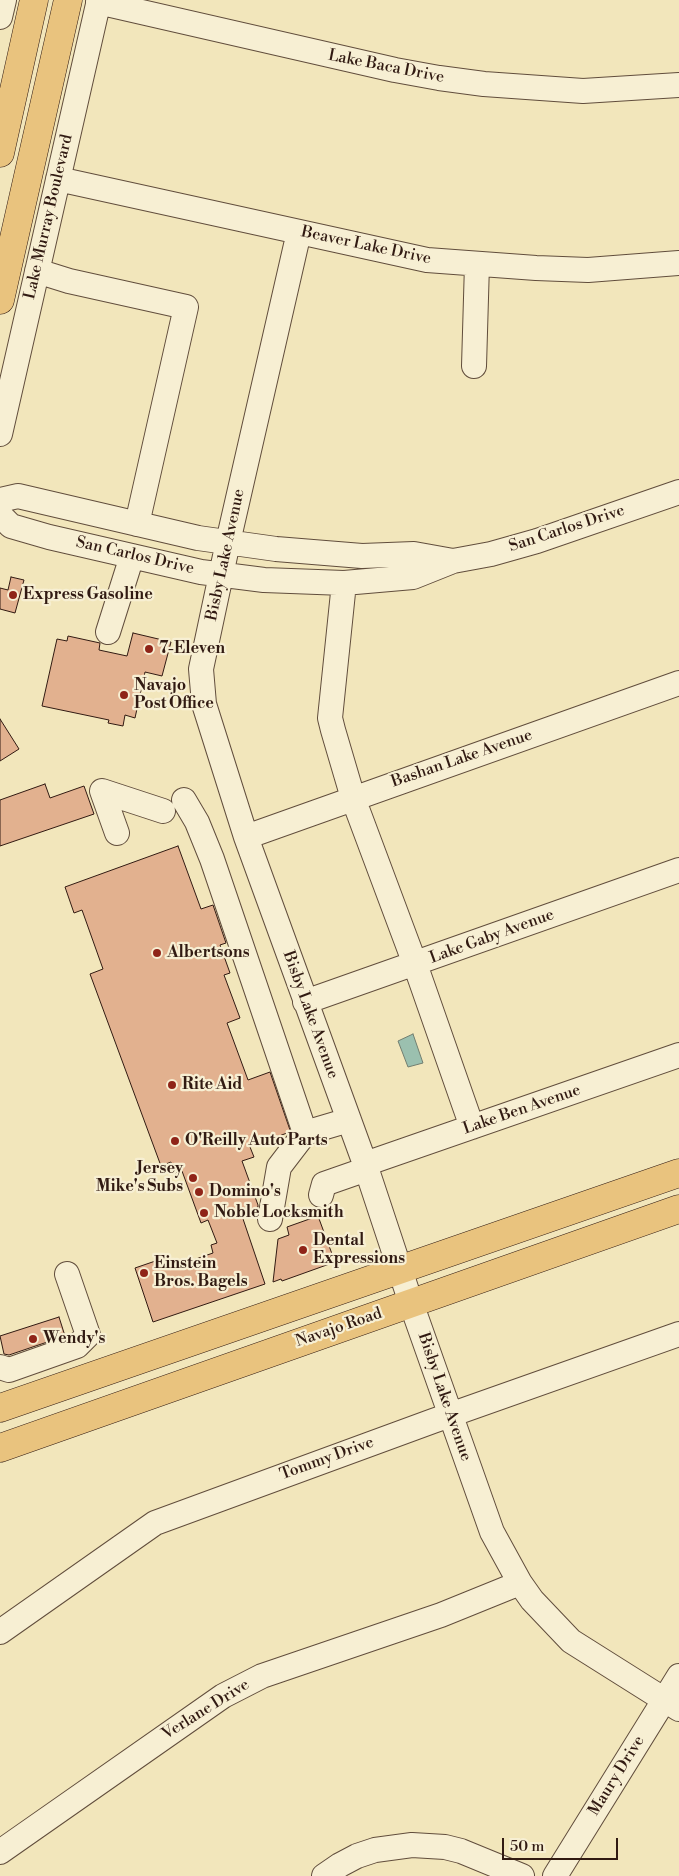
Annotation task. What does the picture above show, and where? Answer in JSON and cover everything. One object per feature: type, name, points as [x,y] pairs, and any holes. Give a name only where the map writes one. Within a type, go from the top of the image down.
[{"type":"main road","points":[[0,153],[34,0]]},
{"type":"main road","name":"Lake Murray Boulevard","points":[[0,300],[68,0]]},
{"type":"main road","points":[[0,1408],[679,1173]]},
{"type":"main road","name":"Navajo Road","points":[[0,1448],[679,1210]]},
{"type":"main road","points":[[50,1430],[67,1414],[133,1390],[142,1382],[145,1370],[144,1358]]},
{"type":"street","points":[[0,17],[4,0]]},
{"type":"street","name":"Lake Baca Drive","points":[[99,1],[394,70],[439,78],[484,84],[583,91],[679,85]]},
{"type":"street","name":"Lake Murray Boulevard","points":[[0,434],[99,1]]},
{"type":"street","name":"Beaver Lake Drive","points":[[58,179],[427,260],[588,270],[679,263]]},
{"type":"street","name":"Bisby Lake Avenue","points":[[299,232],[221,574],[202,669],[204,704],[246,837],[366,1167],[449,1415],[492,1532],[520,1583],[532,1600],[571,1641],[672,1705]]},
{"type":"street","points":[[474,366],[477,264]]},
{"type":"street","points":[[37,271],[69,281],[186,307],[137,524]]},
{"type":"street","name":"San Carlos Drive","points":[[0,515],[11,526],[49,537],[201,572],[264,580],[344,583],[413,577],[453,561],[491,554],[536,541],[679,492]]},
{"type":"street","name":"San Carlos Drive","points":[[0,500],[18,496],[198,538],[276,549],[362,556],[414,554],[453,561]]},
{"type":"street","points":[[108,632],[132,556]]},
{"type":"street","points":[[344,583],[330,718],[353,798],[415,964],[472,1127]]},
{"type":"street","name":"Bashan Lake Avenue","points":[[246,837],[679,683]]},
{"type":"street","points":[[117,833],[102,791],[162,811]]},
{"type":"street","points":[[184,800],[197,822],[212,859],[305,1133]]},
{"type":"street","name":"Lake Gaby Avenue","points":[[305,1002],[679,870]]},
{"type":"street","name":"Lake Ben Avenue","points":[[321,1195],[324,1184],[366,1167],[472,1127],[679,1055]]},
{"type":"street","points":[[270,1219],[279,1167],[305,1133],[348,1120]]},
{"type":"street","points":[[0,1367],[9,1370],[77,1346],[88,1335],[67,1274]]},
{"type":"street","name":"Tommy Drive","points":[[0,1632],[155,1523],[449,1415],[679,1334]]},
{"type":"street","name":"Verlane Drive","points":[[0,1852],[222,1696],[262,1676],[440,1615],[520,1583]]},
{"type":"street","name":"Maury Drive","points":[[555,1876],[672,1705],[679,1676]]},
{"type":"street","points":[[324,1876],[357,1856],[375,1850],[412,1845],[429,1845],[461,1850],[522,1876]]},
{"type":"shaded area","points":[[413,1034],[423,1063],[408,1067],[398,1041]]},
{"type":"building","name":"Express Gasoline","points":[[11,577],[24,580],[15,613],[0,609],[0,588],[8,590]]},
{"type":"building","points":[[133,633],[171,642],[162,676],[145,672],[135,718],[125,715],[123,726],[108,723],[109,720],[42,706],[57,639],[67,641],[68,636],[100,643],[99,650],[127,656]]},
{"type":"building","points":[[0,719],[19,749],[0,761]]},
{"type":"building","points":[[45,784],[50,798],[84,786],[94,814],[0,846],[0,800]]},
{"type":"building","points":[[178,846],[201,909],[213,905],[226,943],[220,945],[230,973],[224,975],[240,1018],[227,1023],[248,1080],[270,1072],[290,1130],[287,1133],[250,1147],[254,1157],[242,1161],[258,1207],[241,1213],[265,1284],[153,1322],[135,1268],[170,1256],[173,1267],[213,1253],[211,1245],[217,1243],[208,1220],[201,1223],[182,1171],[175,1173],[171,1162],[161,1166],[90,974],[103,969],[82,910],[74,913],[65,887]]},
{"type":"building","name":"Dental Expressions","points":[[318,1216],[335,1262],[282,1281],[281,1279],[273,1282],[278,1239],[289,1235],[287,1227]]},
{"type":"building","name":"Wendy's","points":[[59,1317],[65,1336],[9,1355],[4,1354],[0,1336]]},
{"type":"place","name":"Express Gasoline","points":[[13,595]]},
{"type":"place","name":"7-Eleven","points":[[149,649]]},
{"type":"place","name":"Navajo Post Office","points":[[124,695]]},
{"type":"place","name":"Albertsons","points":[[157,953]]},
{"type":"place","name":"Rite Aid","points":[[172,1085]]},
{"type":"place","name":"O'Reilly Auto Parts","points":[[175,1141]]},
{"type":"place","name":"Jersey Mike's Subs","points":[[193,1178]]},
{"type":"place","name":"Domino's","points":[[199,1192]]},
{"type":"place","name":"Noble Locksmith","points":[[204,1213]]},
{"type":"place","name":"Dental Expressions","points":[[303,1250]]},
{"type":"place","name":"Einstein Bros. Bagels","points":[[144,1273]]},
{"type":"place","name":"Wendy's","points":[[33,1339]]}]
